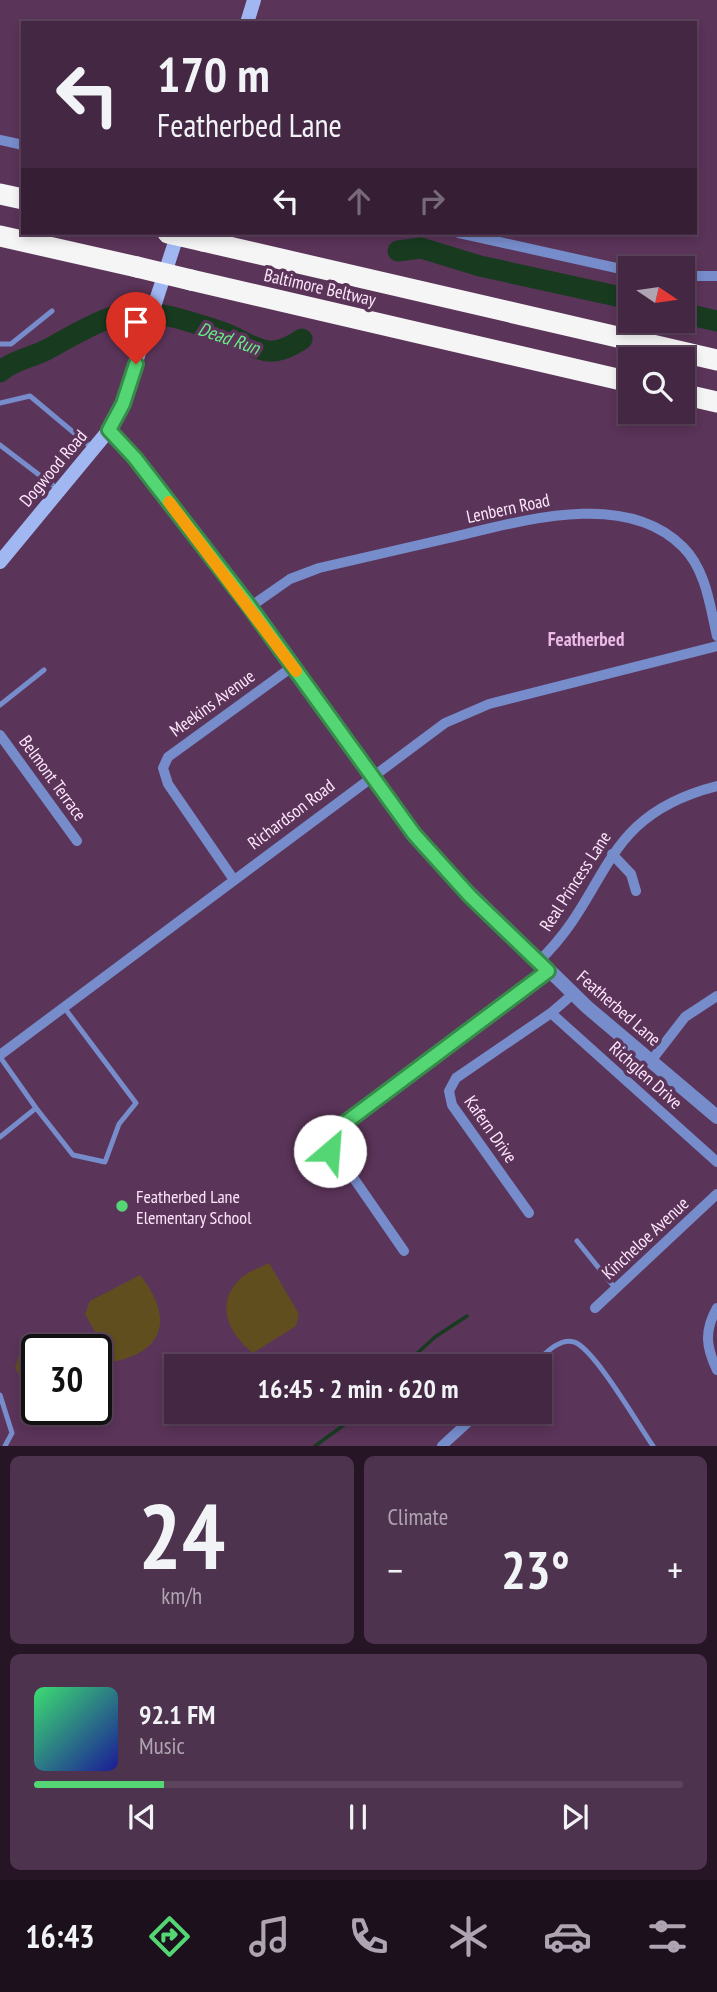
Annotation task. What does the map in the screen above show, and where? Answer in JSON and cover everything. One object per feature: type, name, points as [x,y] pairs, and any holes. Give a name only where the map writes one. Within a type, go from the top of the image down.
[{"type":"highway","points":[[0,194],[21,199]]},
{"type":"highway","name":"Baltimore Beltway","points":[[177,235],[717,360]]},
{"type":"highway","name":"Baltimore Beltway","points":[[0,236],[618,379]]},
{"type":"highway","points":[[695,397],[717,402]]},
{"type":"main road","points":[[248,21],[254,0]]},
{"type":"main road","name":"Dogwood Road","points":[[0,562],[109,430],[123,404],[177,235]]},
{"type":"street","points":[[0,140],[21,145]]},
{"type":"street","points":[[468,235],[618,268]]},
{"type":"street","points":[[695,276],[717,276]]},
{"type":"street","name":"Featherbed Lane","points":[[109,430],[135,458],[250,607],[371,776],[435,859],[573,994],[717,1117]]},
{"type":"street","name":"Lenbern Road","points":[[250,607],[290,579],[319,568],[543,516],[586,513],[635,520],[657,528],[684,548],[697,565],[717,636]]},
{"type":"street","name":"Richardson Road","points":[[0,1056],[63,1006],[445,723],[472,709],[717,646]]},
{"type":"street","name":"Meekins Avenue","points":[[234,880],[168,783],[163,768],[165,761],[292,667]]},
{"type":"street","name":"Belmont Terrace","points":[[0,736],[77,841]]},
{"type":"street","name":"Real Princess Lane","points":[[404,1251],[348,1170],[330,1151],[331,1137],[418,1066],[471,1032],[544,966],[612,854],[638,824],[656,811],[694,792],[717,786]]},
{"type":"street","points":[[612,854],[631,874],[636,891]]},
{"type":"street","name":"Kafern Drive","points":[[529,1213],[452,1105],[449,1091],[456,1078],[551,1013],[573,994]]},
{"type":"street","points":[[651,1061],[685,1017],[697,1006],[717,996]]},
{"type":"street","name":"Richglen Drive","points":[[551,1013],[717,1162]]},
{"type":"street","name":"Kincheloe Avenue","points":[[595,1308],[717,1194]]},
{"type":"street","points":[[717,1308],[710,1321],[707,1345],[717,1370]]},
{"type":"street","points":[[442,1446],[466,1424]]},
{"type":"street","points":[[453,1436],[462,1446]]},
{"type":"lane","points":[[0,344],[11,344],[52,311]]},
{"type":"lane","points":[[0,403],[30,396],[94,449]]},
{"type":"lane","points":[[0,445],[59,490]]},
{"type":"lane","points":[[0,705],[44,670]]},
{"type":"lane","points":[[0,1056],[73,1156],[105,1162],[119,1124],[136,1103],[63,1006]]},
{"type":"lane","points":[[0,1137],[36,1108]]},
{"type":"lane","points":[[577,1241],[616,1289]]},
{"type":"lane","points":[[547,1354],[563,1342],[573,1341],[584,1348],[599,1363],[653,1446]]},
{"type":"lane","points":[[0,1395],[12,1433],[5,1446]]},
{"type":"shaded area","points":[[269,1263],[299,1314],[296,1326],[253,1353],[231,1328],[226,1308],[232,1289],[243,1276]]},
{"type":"shaded area","points":[[140,1275],[157,1304],[160,1317],[154,1340],[131,1357],[112,1362],[112,1334],[96,1334],[85,1314],[90,1301]]},
{"type":"shaded area","points":[[19,1354],[21,1378],[15,1368]]},
{"type":"waterway","name":"Dead Run","points":[[398,251],[421,248],[480,266],[618,296]]},
{"type":"waterway","name":"Dead Run","points":[[0,372],[11,364],[42,352],[91,326],[126,313],[146,312],[178,318],[269,351],[289,347],[302,339]]},
{"type":"waterway","name":"Dead Run","points":[[695,316],[717,321]]},
{"type":"waterway","points":[[416,1354],[435,1337],[467,1316]]},
{"type":"waterway","points":[[315,1446],[345,1424]]},
{"type":"slow traffic","points":[[169,502],[296,671]]},
{"type":"place","name":"Featherbed Lane Elementary School","points":[[122,1206]]},
{"type":"district","name":"Featherbed","points":[[586,639]]},
{"type":"route","points":[[136,364],[119,414],[109,430],[135,458],[250,607],[414,834],[470,896],[548,971],[471,1032],[418,1066],[341,1126],[331,1137],[330,1151]]}]
